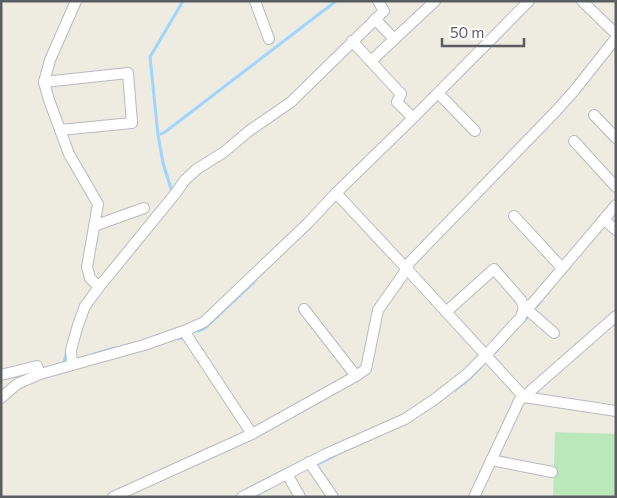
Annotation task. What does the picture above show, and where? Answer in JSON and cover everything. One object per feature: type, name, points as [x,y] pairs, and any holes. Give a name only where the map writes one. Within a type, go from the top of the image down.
[{"type":"street","points":[[255,1],[269,39]]},
{"type":"street","points":[[72,364],[71,350],[85,306],[98,287],[176,194],[185,180],[197,169],[224,152],[291,102],[384,11],[378,1]]},
{"type":"street","points":[[371,61],[435,1]]},
{"type":"street","points":[[1,398],[17,384],[40,374],[144,345],[204,322],[338,195],[413,118],[440,95],[529,1]]},
{"type":"street","points":[[113,497],[252,434],[356,376],[366,368],[378,310],[405,266],[569,98],[615,34],[582,1]]},
{"type":"street","points":[[74,2],[50,60],[44,82],[70,154],[98,204],[87,267],[90,278],[98,287]]},
{"type":"street","points":[[375,19],[394,39]]},
{"type":"street","points":[[352,41],[401,94],[398,102],[413,118]]},
{"type":"street","points":[[44,82],[128,73],[132,123],[60,130]]},
{"type":"street","points":[[440,95],[475,131]]},
{"type":"street","points":[[594,115],[616,138]]},
{"type":"street","points":[[574,141],[616,187]]},
{"type":"street","points":[[338,195],[524,397],[616,411]]},
{"type":"street","points":[[242,497],[259,494],[311,465],[405,419],[435,399],[487,358],[521,317],[529,311],[532,304],[562,268],[609,224],[616,205]]},
{"type":"street","points":[[94,226],[144,208]]},
{"type":"street","points":[[514,216],[562,268]]},
{"type":"street","points":[[446,312],[494,268],[522,300],[529,311],[554,332]]},
{"type":"street","points":[[304,309],[356,376]]},
{"type":"street","points":[[474,497],[518,401],[616,316]]},
{"type":"street","points":[[184,331],[252,434]]},
{"type":"street","points":[[1,375],[38,366],[40,374]]},
{"type":"street","points":[[491,460],[552,472]]},
{"type":"street","points":[[311,465],[333,497]]},
{"type":"street","points":[[288,477],[300,497]]},
{"type":"green space","points":[[555,432],[616,434],[616,497],[553,497]]},
{"type":"waterway","points":[[171,194],[158,135],[150,57],[183,1]]},
{"type":"waterway","points":[[161,134],[336,1]]},
{"type":"waterway","points":[[199,331],[205,328],[254,282]]},
{"type":"waterway","points":[[524,321],[541,301]]},
{"type":"waterway","points":[[174,339],[183,338]]},
{"type":"waterway","points":[[94,354],[115,348]]},
{"type":"waterway","points":[[455,390],[469,379],[499,348]]},
{"type":"waterway","points":[[64,362],[67,351]]},
{"type":"waterway","points":[[314,466],[336,455]]},
{"type":"waterway","points":[[256,495],[268,489]]}]
